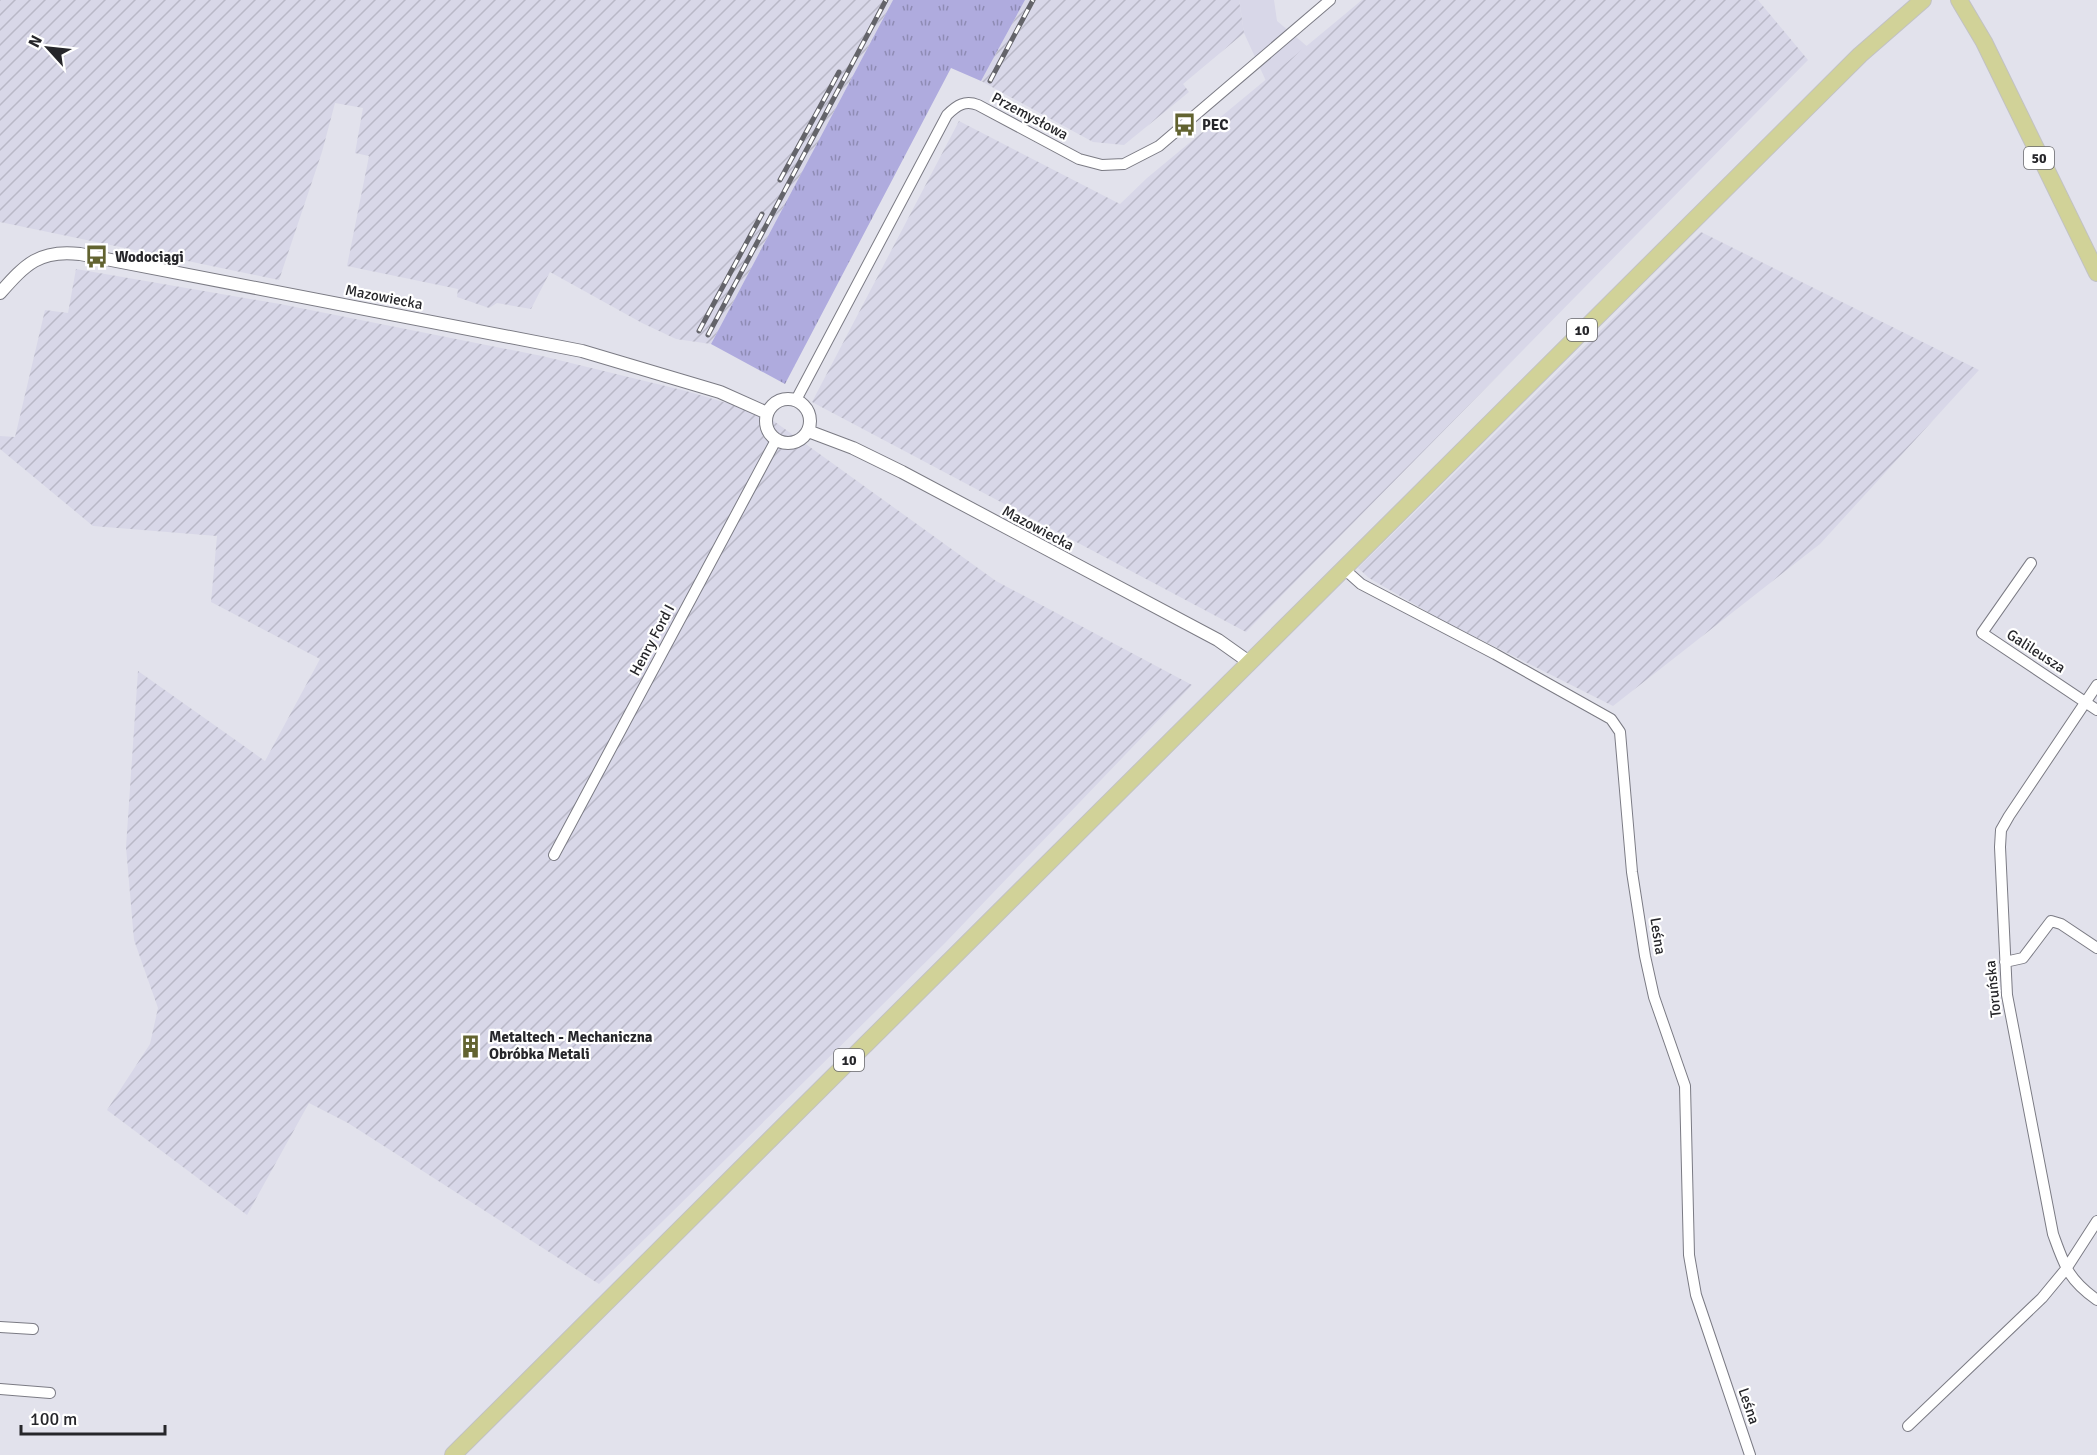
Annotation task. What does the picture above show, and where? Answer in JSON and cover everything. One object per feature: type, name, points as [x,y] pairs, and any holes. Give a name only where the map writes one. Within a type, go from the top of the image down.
[{"type":"main road","name":"10","points":[[453,1455],[1860,54],[1907,0]]},
{"type":"main road","name":"10","points":[[1860,54],[1923,0]]},
{"type":"main road","name":"50","points":[[1959,0],[1984,42],[2097,273]]},
{"type":"main road","name":"50","points":[[1970,0],[1984,42]]},
{"type":"street","name":"Przemysłowa","points":[[796,400],[947,114],[956,106],[971,102],[978,105],[1079,159],[1102,165],[1124,164],[1159,146],[1330,0]]},
{"type":"street","name":"Mazowiecka","points":[[0,293],[18,271],[35,260],[59,253],[80,254],[586,352],[720,392],[767,413]]},
{"type":"street","points":[[779,400],[796,400],[802,403],[810,416],[808,431],[798,441],[790,443],[776,440],[768,430],[767,413],[779,400]]},
{"type":"street","name":"Mazowiecka","points":[[808,431],[854,448],[900,471],[1218,640],[1249,662]]},
{"type":"street","name":"Henry Ford I","points":[[554,855],[776,440]]},
{"type":"street","name":"Galileusza","points":[[2031,563],[1982,633],[2085,702]]},
{"type":"street","name":"Leśna","points":[[1343,568],[1362,584],[1495,654],[1611,719],[1620,732],[1632,872],[1645,956],[1654,997],[1685,1086],[1688,1223],[1692,1275],[1707,1329],[1750,1455]]},
{"type":"street","name":"Toruńska","points":[[2097,685],[2001,830],[2000,847],[2007,995],[2053,1234],[2066,1269],[2077,1286],[2097,1300]]},
{"type":"street","points":[[2085,702],[2097,710]]},
{"type":"street","points":[[2005,962],[2023,958],[2051,921],[2061,924],[2097,948]]},
{"type":"street","points":[[1908,1426],[2042,1298],[2066,1269],[2097,1221]]},
{"type":"street","points":[[0,1327],[33,1329]]},
{"type":"street","points":[[0,1389],[50,1393]]},
{"type":"shaded area","points":[[0,0],[893,0],[711,344],[676,339],[642,323],[550,272],[531,309],[497,303],[489,308],[457,297],[458,289],[347,266],[369,156],[355,153],[363,108],[335,103],[322,152],[279,280],[0,222]]},
{"type":"shaded area","points":[[1025,0],[1239,0],[1244,33],[1183,84],[1189,92],[1124,145],[1093,142],[981,81]]},
{"type":"shaded area","points":[[1239,0],[1274,0],[1277,21],[1308,47],[1266,81],[1244,33]]},
{"type":"shaded area","points":[[1362,0],[1758,0],[1808,60],[1246,632],[812,402],[959,121],[1120,204],[1147,178]]},
{"type":"shaded area","points":[[1701,232],[1979,370],[1820,544],[1613,706],[1442,620],[1369,578],[1358,568]]},
{"type":"shaded area","points":[[76,269],[280,304],[542,356],[686,391],[764,414],[996,581],[1192,685],[945,943],[599,1284],[348,1123],[309,1103],[247,1215],[107,1110],[150,1044],[158,1008],[134,940],[126,847],[138,671],[265,761],[320,659],[211,602],[217,536],[93,526],[0,449],[0,436],[15,437],[45,310],[68,313]]},
{"type":"green space","points":[[893,0],[1025,0],[981,81],[951,68],[785,384],[711,344]]},
{"type":"railway","points":[[708,335],[886,0]]},
{"type":"railway","points":[[990,81],[1033,0]]},
{"type":"railway","points":[[780,180],[839,72]]},
{"type":"railway","points":[[699,331],[762,214]]},
{"type":"place","name":"PEC","points":[[1184,125]]},
{"type":"place","name":"Wodociągi","points":[[97,257]]},
{"type":"place","name":"Metaltech - Mechaniczna Obróbka Metali","points":[[471,1046]]}]
